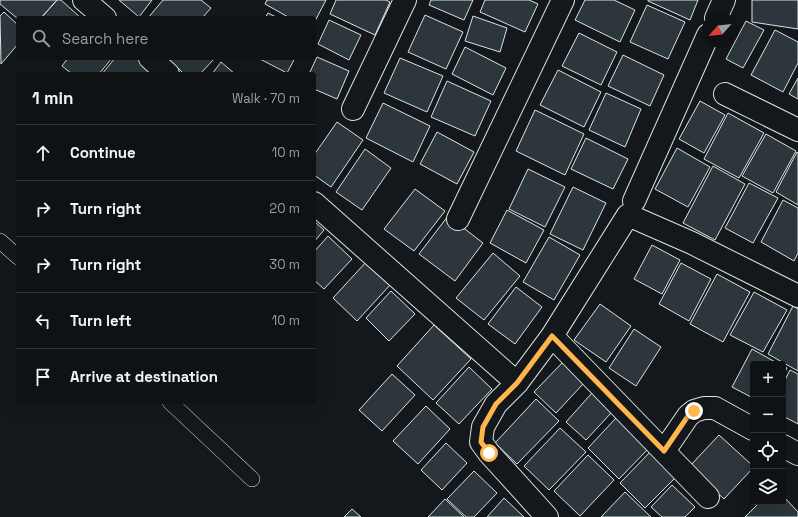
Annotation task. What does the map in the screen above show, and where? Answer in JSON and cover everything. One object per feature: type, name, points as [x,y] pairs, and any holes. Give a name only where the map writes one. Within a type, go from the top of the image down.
[{"type":"street","points":[[84,0],[103,16]]},
{"type":"street","points":[[353,109],[405,0]]},
{"type":"street","points":[[458,219],[563,0]]},
{"type":"street","points":[[719,12],[724,0]]},
{"type":"street","points":[[634,201],[702,48]]},
{"type":"street","points":[[152,60],[166,72]]},
{"type":"street","points":[[725,94],[798,130]]},
{"type":"street","points":[[316,205],[517,383]]},
{"type":"street","points":[[547,517],[489,453],[481,442],[483,427],[496,404],[517,383],[552,336],[628,215],[692,243],[798,296]]},
{"type":"street","points":[[552,336],[708,497]]},
{"type":"street","points":[[664,451],[688,416],[694,411],[704,408],[714,408],[750,427]]},
{"type":"street","points":[[786,448],[798,454]]},
{"type":"lane","points":[[0,240],[16,255]]},
{"type":"lane","points":[[172,404],[252,479]]},
{"type":"building","points":[[0,0],[57,0],[43,16],[16,16],[16,17],[0,4]]},
{"type":"building","points":[[57,0],[61,0],[79,16],[43,16]]},
{"type":"building","points":[[119,0],[152,0],[140,16]]},
{"type":"building","points":[[163,0],[201,0],[211,8],[204,16],[150,16]]},
{"type":"building","points":[[267,0],[326,0],[316,19],[316,16],[286,16],[265,4]]},
{"type":"building","points":[[336,0],[386,0],[390,2],[375,35],[330,14]]},
{"type":"building","points":[[431,0],[473,0],[464,20],[429,5]]},
{"type":"building","points":[[485,0],[529,0],[538,4],[525,32],[480,12]]},
{"type":"building","points":[[585,0],[614,0],[635,10],[620,42],[575,20]]},
{"type":"building","points":[[648,0],[698,0],[690,20]]},
{"type":"building","points":[[752,0],[798,0],[798,29],[752,22]]},
{"type":"building","points":[[647,5],[685,22],[668,59],[630,42]]},
{"type":"building","points":[[4,12],[16,23],[16,46],[1,64],[0,16]]},
{"type":"building","points":[[268,13],[274,16],[266,16]]},
{"type":"building","points":[[425,15],[463,32],[446,69],[408,52]]},
{"type":"building","points":[[473,16],[507,28],[500,52],[465,41]]},
{"type":"building","points":[[329,20],[361,35],[349,60],[318,44]]},
{"type":"building","points":[[746,21],[764,30],[743,68],[726,59],[732,48],[738,48],[738,36]]},
{"type":"building","points":[[775,30],[798,42],[798,63],[783,92],[751,75]]},
{"type":"building","points":[[579,33],[617,52],[601,85],[562,66]]},
{"type":"building","points":[[465,47],[506,68],[493,95],[452,74]]},
{"type":"building","points":[[623,55],[664,75],[650,106],[608,86]]},
{"type":"building","points":[[317,57],[349,71],[337,99],[316,90],[316,72],[310,72]]},
{"type":"building","points":[[400,58],[443,76],[427,112],[384,93]]},
{"type":"building","points":[[66,60],[110,60],[101,72],[70,72],[62,66]]},
{"type":"building","points":[[113,60],[143,60],[158,72],[104,72]]},
{"type":"building","points":[[170,60],[213,60],[202,72],[182,72]]},
{"type":"building","points":[[262,60],[294,60],[288,72]]},
{"type":"building","points":[[221,62],[233,72],[214,72]]},
{"type":"building","points":[[558,70],[601,92],[584,127],[540,105]]},
{"type":"building","points":[[798,78],[798,99],[789,94]]},
{"type":"building","points":[[447,81],[491,101],[475,136],[431,117]]},
{"type":"building","points":[[606,93],[641,109],[625,147],[589,130]]},
{"type":"building","points":[[700,101],[725,115],[704,153],[679,139]]},
{"type":"building","points":[[383,103],[430,126],[413,162],[366,138]]},
{"type":"building","points":[[535,110],[584,134],[565,175],[516,151]]},
{"type":"building","points":[[728,113],[764,133],[739,178],[704,159]]},
{"type":"building","points":[[337,122],[363,140],[331,187],[316,176],[316,152]]},
{"type":"building","points":[[437,132],[474,152],[457,184],[420,164]]},
{"type":"building","points":[[766,134],[796,151],[773,193],[742,176]]},
{"type":"building","points":[[586,138],[628,159],[613,189],[571,169]]},
{"type":"building","points":[[677,148],[710,167],[688,207],[655,189]]},
{"type":"building","points":[[365,149],[391,168],[362,210],[336,192]]},
{"type":"building","points":[[797,152],[798,153],[798,205],[776,192]]},
{"type":"building","points":[[713,166],[745,184],[715,240],[683,223]]},
{"type":"building","points":[[528,169],[565,187],[545,227],[509,209]]},
{"type":"building","points":[[749,183],[778,198],[753,243],[725,228]]},
{"type":"building","points":[[573,187],[606,203],[583,250],[550,234]]},
{"type":"building","points":[[415,189],[445,211],[414,251],[384,229]]},
{"type":"building","points":[[783,200],[798,208],[798,253],[794,261],[761,242]]},
{"type":"building","points":[[507,210],[544,230],[526,263],[490,243]]},
{"type":"building","points":[[448,216],[483,243],[455,281],[419,254]]},
{"type":"building","points":[[316,223],[324,230],[316,240]]},
{"type":"building","points":[[328,236],[352,259],[324,289],[316,282],[316,250]]},
{"type":"building","points":[[549,237],[580,255],[554,300],[523,282]]},
{"type":"building","points":[[652,245],[680,260],[662,294],[634,279]]},
{"type":"building","points":[[493,253],[520,276],[484,320],[456,298]]},
{"type":"building","points":[[367,261],[391,284],[357,321],[333,298]]},
{"type":"building","points":[[681,263],[711,279],[689,321],[659,304]]},
{"type":"building","points":[[717,274],[750,292],[723,342],[690,324]]},
{"type":"building","points":[[516,287],[542,307],[515,344],[488,324]]},
{"type":"building","points":[[391,291],[415,314],[389,341],[366,318]]},
{"type":"building","points":[[754,292],[787,310],[763,352],[730,335]]},
{"type":"building","points":[[600,304],[631,326],[606,362],[574,340]]},
{"type":"building","points":[[793,306],[798,309],[798,371],[786,364],[786,361],[780,361],[768,354]]},
{"type":"building","points":[[434,325],[471,359],[433,400],[397,366]]},
{"type":"building","points":[[634,329],[661,347],[636,386],[609,368]]},
{"type":"building","points":[[752,349],[774,361],[750,361],[750,396],[732,387]]},
{"type":"building","points":[[563,362],[584,383],[556,413],[534,392]]},
{"type":"building","points":[[469,367],[492,389],[459,424],[436,403]]},
{"type":"building","points":[[790,370],[798,374],[798,424],[786,418],[786,378]]},
{"type":"building","points":[[392,374],[415,395],[382,431],[359,410]]},
{"type":"building","points":[[592,393],[612,412],[586,440],[566,422]]},
{"type":"building","points":[[536,399],[559,421],[517,464],[495,443]]},
{"type":"building","points":[[426,406],[450,429],[418,464],[393,441]]},
{"type":"building","points":[[617,417],[649,448],[619,479],[588,448]]},
{"type":"building","points":[[560,428],[586,452],[549,490],[524,466]]},
{"type":"building","points":[[719,435],[750,463],[750,471],[724,499],[689,467]]},
{"type":"building","points":[[446,443],[467,463],[442,490],[421,470]]},
{"type":"building","points":[[652,450],[678,475],[645,508],[620,483]]},
{"type":"building","points":[[588,455],[614,480],[580,516],[554,491]]},
{"type":"building","points":[[474,471],[497,493],[474,517],[466,517],[447,499]]},
{"type":"building","points":[[672,485],[695,507],[685,517],[662,517],[651,507]]},
{"type":"building","points":[[625,492],[651,517],[601,517]]},
{"type":"building","points":[[504,498],[524,517],[487,517]]},
{"type":"building","points":[[445,499],[464,517],[428,517]]},
{"type":"building","points":[[786,499],[798,512],[798,517],[745,517],[757,505],[786,505]]},
{"type":"building","points":[[352,509],[361,517],[344,517]]},
{"type":"route","points":[[489,453],[481,442],[483,427],[496,404],[517,383],[552,336],[664,451],[688,416],[694,411]]}]
